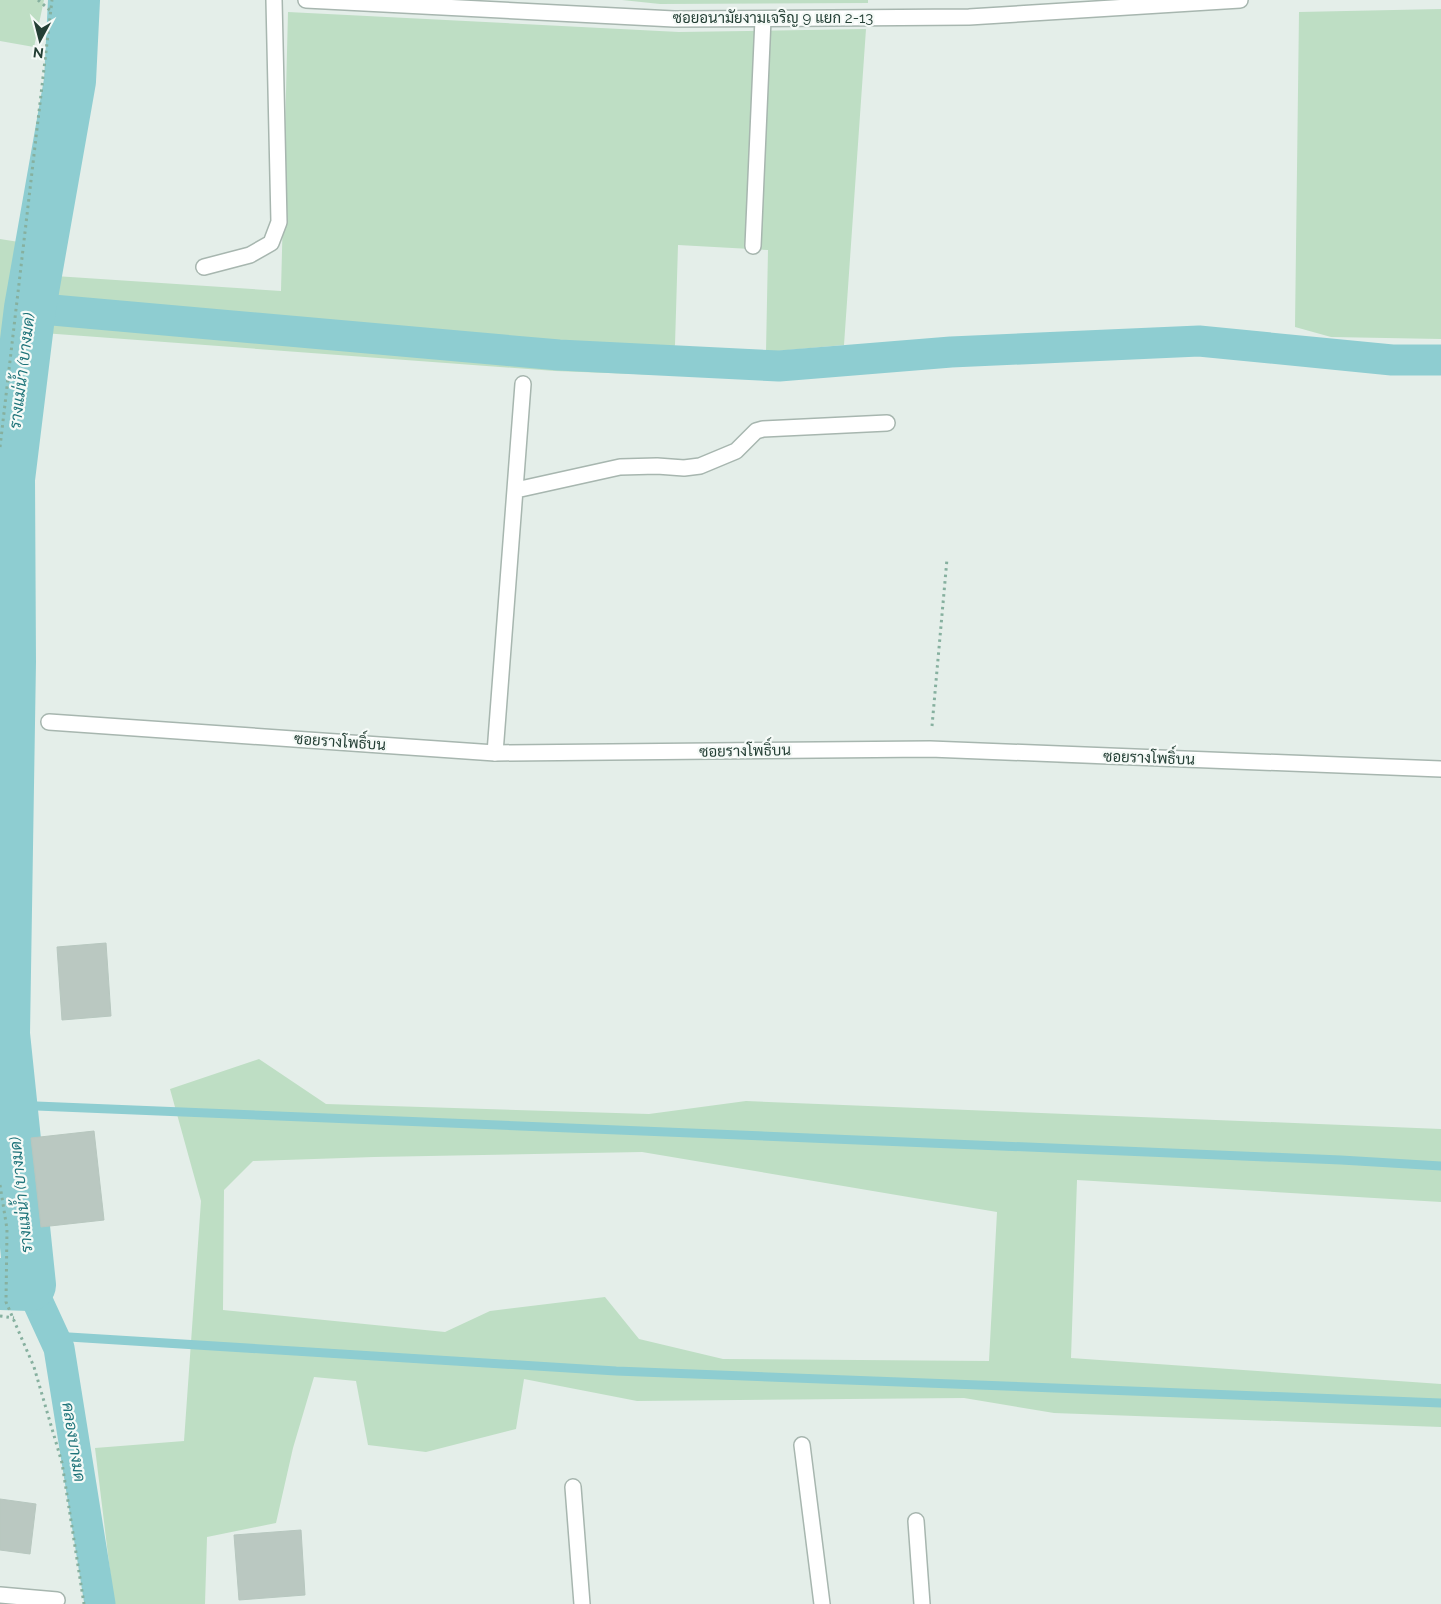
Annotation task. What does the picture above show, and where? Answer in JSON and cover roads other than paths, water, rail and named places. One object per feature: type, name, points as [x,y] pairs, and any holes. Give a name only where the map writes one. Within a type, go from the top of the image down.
[{"type":"street","points":[[204,267],[250,255],[271,243],[279,222],[274,0]]},
{"type":"street","name":"ซอยอนามัยงามเจริญ 9 แยก 2-13","points":[[306,0],[487,5],[674,19],[968,17],[1240,0]]},
{"type":"street","points":[[753,246],[762,19]]},
{"type":"street","points":[[495,753],[523,384]]},
{"type":"street","points":[[516,490],[620,467],[700,466],[736,451],[756,431],[763,429],[887,423]]},
{"type":"street","name":"ซอยรางโพธิ์บน","points":[[49,722],[495,753],[930,749],[1441,769]]},
{"type":"street","points":[[802,1445],[822,1604]]},
{"type":"street","points":[[573,1487],[582,1604]]},
{"type":"street","points":[[916,1521],[922,1604]]},
{"type":"street","points":[[0,1595],[57,1600]]},
{"type":"waterway","name":"รางแม่น้ำ (บางมด)","points":[[0,1284],[30,1285],[4,1034],[10,661],[9,479],[30,308],[70,81],[74,0]]},
{"type":"waterway","points":[[30,308],[559,355],[779,366],[951,352],[1199,341],[1392,360],[1441,360]]},
{"type":"waterway","points":[[12,1105],[1341,1160],[1441,1166]]},
{"type":"waterway","name":"คลองบางมด","points":[[30,1285],[59,1348],[100,1604]]},
{"type":"waterway","points":[[53,1336],[616,1371],[1441,1403]]}]
